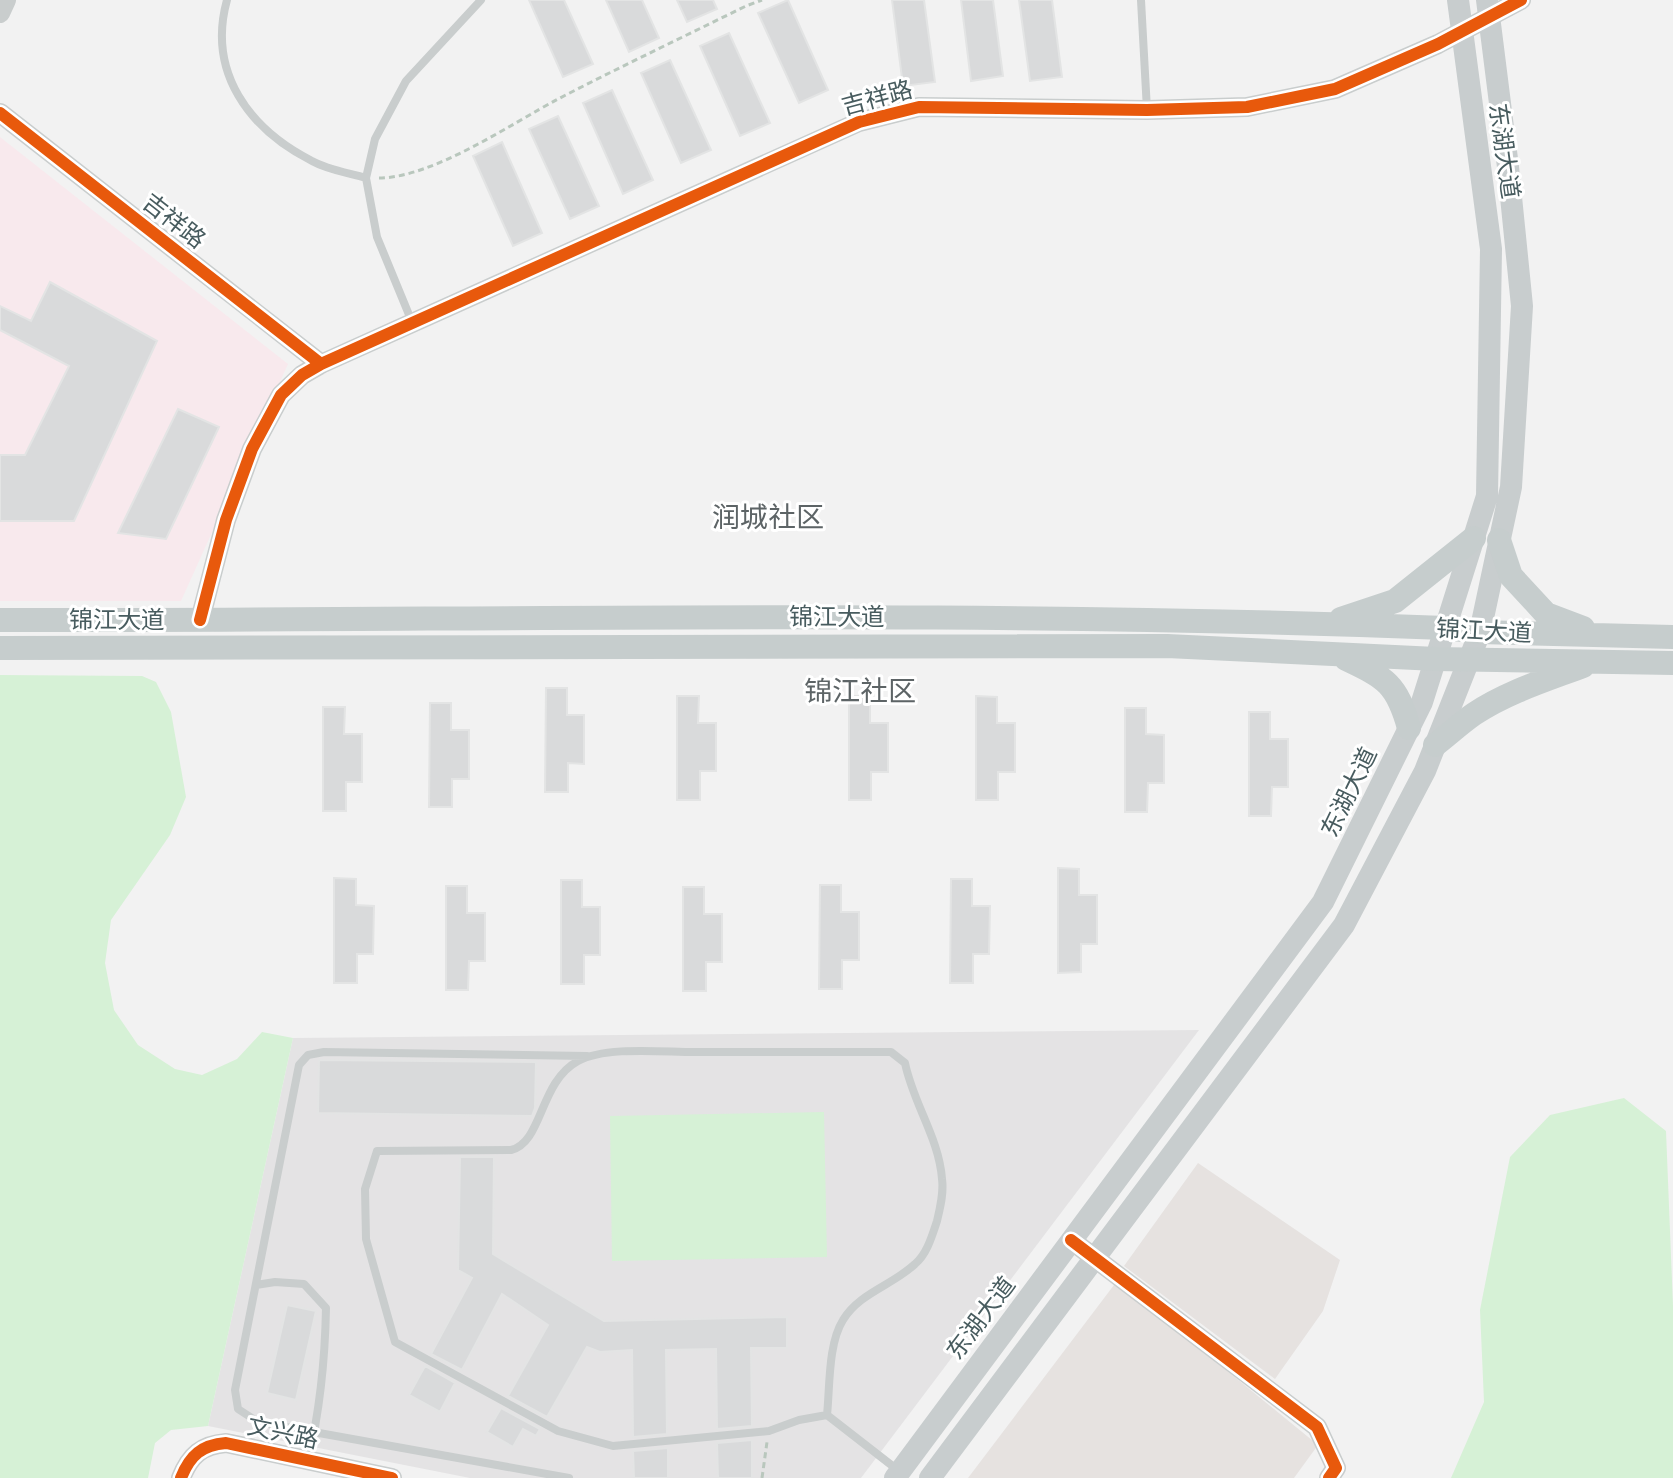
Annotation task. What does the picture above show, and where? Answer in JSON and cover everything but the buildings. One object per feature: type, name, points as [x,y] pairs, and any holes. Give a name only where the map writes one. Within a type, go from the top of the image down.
[{"type":"main road","name":"东湖大道","points":[[897,1474],[1323,902],[1422,702],[1487,496],[1491,249],[1458,0]]},
{"type":"main road","name":"东湖大道","points":[[930,1478],[1344,925],[1425,771],[1480,632],[1511,487],[1522,306],[1488,9]]},
{"type":"main road","points":[[1329,623],[1395,601],[1474,538]]},
{"type":"main road","points":[[1499,540],[1511,576],[1546,614],[1600,635]]},
{"type":"main road","name":"锦江大道","points":[[0,620],[669,616],[1154,618],[1673,637]]},
{"type":"main road","name":"锦江大道","points":[[0,648],[1167,646],[1436,659],[1673,663]]},
{"type":"main road","points":[[1333,653],[1380,675],[1401,699],[1409,728]]},
{"type":"main road","points":[[1435,745],[1475,714],[1501,699],[1595,661]]},
{"type":"street","points":[[0,13],[6,0]]},
{"type":"street","name":"吉祥路","points":[[200,620],[226,520],[252,449],[281,395],[302,375],[321,364],[859,122],[919,107],[1147,110],[1247,107],[1335,89],[1462,32],[1488,9],[1521,0]]},
{"type":"street","name":"吉祥路","points":[[0,113],[321,364]]},
{"type":"street","points":[[1071,1240],[1317,1427],[1336,1468],[1329,1478]]},
{"type":"street","name":"文兴路","points":[[181,1478],[197,1451],[226,1443],[392,1478]]},
{"type":"lane","points":[[227,0],[221,23],[223,57],[239,97],[267,134],[314,163],[366,178]]},
{"type":"lane","points":[[412,323],[377,237],[366,178],[375,139],[406,81],[481,0]]},
{"type":"lane","points":[[1141,0],[1147,110]]},
{"type":"lane","points":[[569,1478],[258,1422],[238,1409],[235,1390],[299,1065],[308,1055],[324,1052],[588,1056],[644,1052],[891,1052],[905,1063],[909,1084],[936,1148],[943,1180],[940,1210],[931,1240],[917,1263],[858,1302],[844,1317],[834,1337],[827,1415]]},
{"type":"lane","points":[[588,1056],[572,1064],[558,1077],[545,1098],[534,1130],[521,1148],[377,1151],[365,1189],[366,1239],[395,1342],[558,1431],[613,1446],[769,1431],[799,1420],[827,1415]]},
{"type":"lane","points":[[256,1285],[275,1282],[304,1284],[326,1308],[324,1370],[308,1462]]},
{"type":"lane","points":[[827,1415],[897,1474]]},
{"type":"path","points":[[366,178],[416,172],[448,158],[575,91],[762,0]]},
{"type":"path","points":[[762,1478],[769,1431]]},
{"type":"shaded area","points":[[0,137],[288,364],[181,601],[0,601]]},
{"type":"shaded area","points":[[1199,1030],[861,1478],[470,1478],[208,1426],[293,1038]]},
{"type":"shaded area","points":[[1198,1163],[1340,1260],[1323,1311],[1275,1379],[1124,1266]]},
{"type":"shaded area","points":[[1117,1281],[1318,1445],[1294,1478],[968,1478]]},
{"type":"green space","points":[[0,675],[142,676],[156,682],[171,712],[186,797],[170,835],[111,920],[105,963],[114,1010],[138,1045],[175,1069],[202,1075],[237,1059],[262,1032],[293,1038],[208,1426],[171,1430],[155,1443],[148,1478],[0,1478]]},
{"type":"green space","points":[[1624,1098],[1666,1131],[1673,1306],[1673,1478],[1451,1478],[1484,1402],[1480,1310],[1510,1157],[1550,1115]]},
{"type":"green space","points":[[824,1112],[827,1257],[612,1261],[610,1116]]},
{"type":"cycle path","points":[[200,620],[226,520],[252,449],[281,395],[302,375],[321,364],[859,122],[919,107],[1147,110],[1247,107],[1335,89],[1438,44],[1521,0]]},
{"type":"cycle path","points":[[0,113],[321,364]]},
{"type":"cycle path","points":[[1071,1240],[1317,1427],[1336,1468],[1329,1478]]},
{"type":"cycle path","points":[[181,1478],[188,1463],[198,1453],[210,1446],[226,1443],[392,1478]]},
{"type":"district","name":"润城社区","points":[[768,517]]},
{"type":"district","name":"锦江社区","points":[[860,691]]}]
